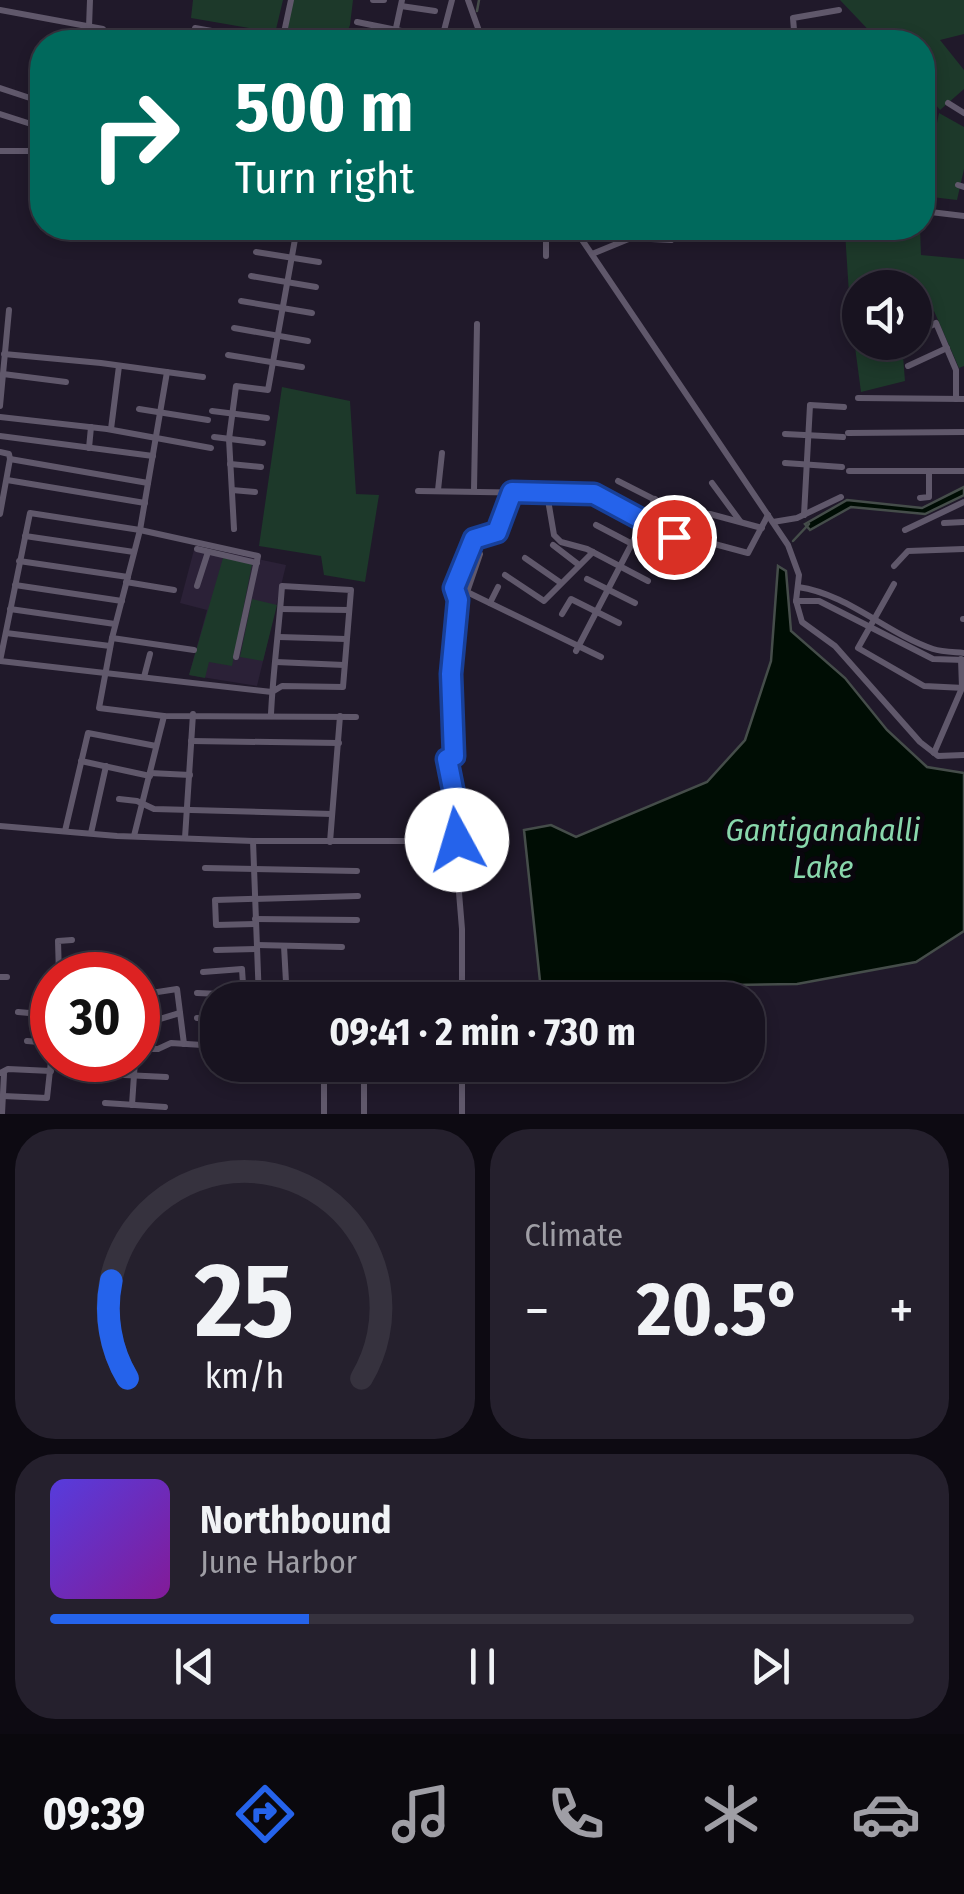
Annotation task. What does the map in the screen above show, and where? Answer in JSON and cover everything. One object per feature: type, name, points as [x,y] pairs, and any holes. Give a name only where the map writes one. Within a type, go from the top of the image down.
[{"type":"street","points":[[89,26],[90,0]]},
{"type":"street","points":[[284,30],[290,0]]},
{"type":"street","points":[[373,0],[384,0]]},
{"type":"street","points":[[444,30],[452,0]]},
{"type":"street","points":[[468,0],[479,30]]},
{"type":"street","points":[[358,22],[396,30],[402,3],[434,11]]},
{"type":"street","points":[[0,10],[104,29]]},
{"type":"street","points":[[794,30],[793,18],[839,10]]},
{"type":"street","points":[[195,28],[206,30]]},
{"type":"street","points":[[0,88],[30,98]]},
{"type":"street","points":[[948,103],[964,113]]},
{"type":"street","points":[[0,114],[30,124]]},
{"type":"street","points":[[0,151],[30,151]]},
{"type":"street","points":[[935,213],[964,216]]},
{"type":"street","points":[[234,528],[229,439],[236,386],[268,390],[295,240]]},
{"type":"street","points":[[546,240],[546,256]]},
{"type":"street","points":[[582,240],[797,562],[796,601],[802,622],[835,646],[920,742],[938,756],[964,754]]},
{"type":"street","points":[[592,254],[627,240]]},
{"type":"street","points":[[256,252],[319,262]]},
{"type":"street","points":[[250,276],[316,287]]},
{"type":"street","points":[[241,301],[312,314]]},
{"type":"street","points":[[0,406],[3,335],[9,310]]},
{"type":"street","points":[[858,398],[960,399],[956,370],[936,323],[932,325]]},
{"type":"street","points":[[474,490],[477,324]]},
{"type":"street","points":[[234,328],[308,340]]},
{"type":"street","points":[[908,366],[947,348]]},
{"type":"street","points":[[228,355],[302,367]]},
{"type":"street","points":[[3,359],[119,366],[203,377]]},
{"type":"street","points":[[110,429],[119,366]]},
{"type":"street","points":[[166,372],[140,530],[111,642],[100,708],[164,716],[356,716]]},
{"type":"street","points":[[3,374],[66,382]]},
{"type":"street","points":[[804,514],[810,406],[844,407]]},
{"type":"street","points":[[139,409],[208,420]]},
{"type":"street","points":[[212,412],[267,418]]},
{"type":"street","points":[[0,417],[110,429],[211,448]]},
{"type":"street","points":[[89,448],[91,427]]},
{"type":"street","points":[[785,434],[964,432]]},
{"type":"street","points":[[0,436],[153,456]]},
{"type":"street","points":[[214,437],[263,442]]},
{"type":"street","points":[[0,452],[9,454],[10,459],[0,514]]},
{"type":"street","points":[[438,490],[442,453]]},
{"type":"street","points":[[10,459],[148,483]]},
{"type":"street","points":[[785,462],[845,469],[964,472]]},
{"type":"street","points":[[230,464],[261,467]]},
{"type":"street","points":[[920,498],[929,497],[929,471]]},
{"type":"street","points":[[6,480],[144,503]]},
{"type":"street","points":[[618,480],[681,512],[710,514],[762,528]]},
{"type":"street","points":[[712,482],[741,522]]},
{"type":"street","points":[[232,490],[255,492]]},
{"type":"street","points":[[418,491],[594,494],[674,537]]},
{"type":"street","points":[[462,982],[460,824],[447,759],[454,756],[451,674],[458,600],[454,588],[474,539],[497,532],[512,492]]},
{"type":"street","points":[[547,494],[554,535],[561,542],[593,552],[648,582]]},
{"type":"street","points":[[706,542],[748,553],[770,518],[804,514],[841,497]]},
{"type":"street","points":[[578,649],[655,499]]},
{"type":"street","points":[[905,530],[964,502]]},
{"type":"street","points":[[236,657],[258,556],[140,530],[30,513],[0,661],[272,692],[282,686],[342,687],[351,590],[282,586],[281,609],[276,662],[272,692],[270,714]]},
{"type":"street","points":[[944,522],[964,522]]},
{"type":"street","points":[[596,526],[659,558]]},
{"type":"street","points":[[25,536],[134,552]]},
{"type":"street","points":[[554,545],[578,565]]},
{"type":"street","points":[[197,549],[256,563]]},
{"type":"street","points":[[894,566],[908,551],[964,549]]},
{"type":"street","points":[[198,586],[208,552]]},
{"type":"street","points":[[504,574],[544,601],[593,552]]},
{"type":"street","points":[[480,554],[467,592],[601,657]]},
{"type":"street","points":[[525,558],[561,583]]},
{"type":"street","points":[[902,559],[911,563]]},
{"type":"street","points":[[20,560],[174,590]]},
{"type":"street","points":[[587,578],[635,603]]},
{"type":"street","points":[[894,584],[858,648],[924,686],[963,688]]},
{"type":"street","points":[[15,585],[122,601]]},
{"type":"street","points":[[490,603],[498,587]]},
{"type":"street","points":[[798,587],[812,589],[872,622]]},
{"type":"street","points":[[562,614],[571,599],[618,623]]},
{"type":"street","points":[[796,601],[819,601],[934,650],[962,656],[963,688],[934,753]]},
{"type":"street","points":[[10,609],[116,624]]},
{"type":"street","points":[[281,609],[349,610]]},
{"type":"street","points":[[6,633],[194,650]]},
{"type":"street","points":[[278,637],[346,639]]},
{"type":"street","points":[[144,677],[150,654]]},
{"type":"street","points":[[276,662],[344,665]]},
{"type":"street","points":[[185,838],[193,714]]},
{"type":"street","points":[[134,836],[164,716]]},
{"type":"street","points":[[330,842],[340,716]]},
{"type":"street","points":[[65,830],[88,732],[156,746]]},
{"type":"street","points":[[191,741],[338,743]]},
{"type":"street","points":[[80,761],[150,774],[190,774]]},
{"type":"street","points":[[91,833],[106,766]]},
{"type":"street","points":[[119,799],[142,803],[154,810],[332,814]]},
{"type":"street","points":[[0,826],[253,841],[444,841],[458,835]]},
{"type":"street","points":[[253,841],[258,982]]},
{"type":"street","points":[[206,868],[357,871]]},
{"type":"street","points":[[357,920],[216,925],[215,921],[216,898],[358,896]]},
{"type":"street","points":[[59,952],[58,941],[72,940]]},
{"type":"street","points":[[284,946],[286,982]]},
{"type":"street","points":[[216,950],[342,947]]},
{"type":"street","points":[[203,972],[242,969],[243,982]]},
{"type":"street","points":[[160,992],[177,989],[184,1044]]},
{"type":"street","points":[[18,1012],[30,1013]]},
{"type":"street","points":[[160,1019],[180,1013]]},
{"type":"street","points":[[160,1047],[200,1045]]},
{"type":"street","points":[[2,1109],[2,1074],[8,1069],[30,1070]]},
{"type":"street","points":[[160,1077],[166,1077]]},
{"type":"street","points":[[3,1096],[47,1098],[49,1082]]},
{"type":"street","points":[[132,1105],[134,1082]]},
{"type":"street","points":[[322,1082],[324,1114]]},
{"type":"street","points":[[364,1082],[364,1114]]},
{"type":"street","points":[[462,1082],[462,1114]]},
{"type":"street","points":[[106,1103],[164,1107]]},
{"type":"shaded area","points":[[195,546],[286,565],[257,686],[189,675],[207,610],[180,603]]},
{"type":"green space","points":[[193,0],[283,0],[276,30],[249,30],[191,18]]},
{"type":"green space","points":[[291,0],[353,0],[348,30],[287,30]]},
{"type":"green space","points":[[840,0],[964,0],[964,34],[940,40],[964,70],[964,89],[940,110],[935,104],[935,30],[869,30]]},
{"type":"green space","points":[[939,113],[964,127],[964,169],[957,200],[935,197],[935,133]]},
{"type":"green space","points":[[846,240],[920,240],[921,255],[964,259],[964,366],[959,368],[934,311],[932,270],[847,270]]},
{"type":"green space","points":[[857,360],[903,360],[905,381],[861,392]]},
{"type":"green space","points":[[282,387],[350,401],[356,494],[379,495],[365,582],[324,575],[321,556],[259,546]]},
{"type":"green space","points":[[223,558],[252,564],[232,666],[209,662],[205,678],[189,675]]},
{"type":"green space","points":[[252,599],[277,605],[263,661],[240,657]]},
{"type":"water","points":[[964,487],[964,495],[925,514],[851,507],[810,530],[805,524],[847,500],[922,508]]},
{"type":"water","name":"Gantiganahalli Lake","points":[[778,566],[786,571],[791,631],[845,678],[887,730],[927,767],[964,773],[964,931],[916,962],[797,984],[540,982],[524,830],[551,825],[576,837],[707,782],[745,740],[771,661]]},
{"type":"waterway","points":[[477,11],[479,0]]},
{"type":"waterway","points":[[793,541],[809,524]]},
{"type":"route","points":[[457,840],[460,824],[447,759],[454,756],[451,674],[458,600],[454,588],[474,539],[497,532],[512,492],[594,494],[674,537]]}]
